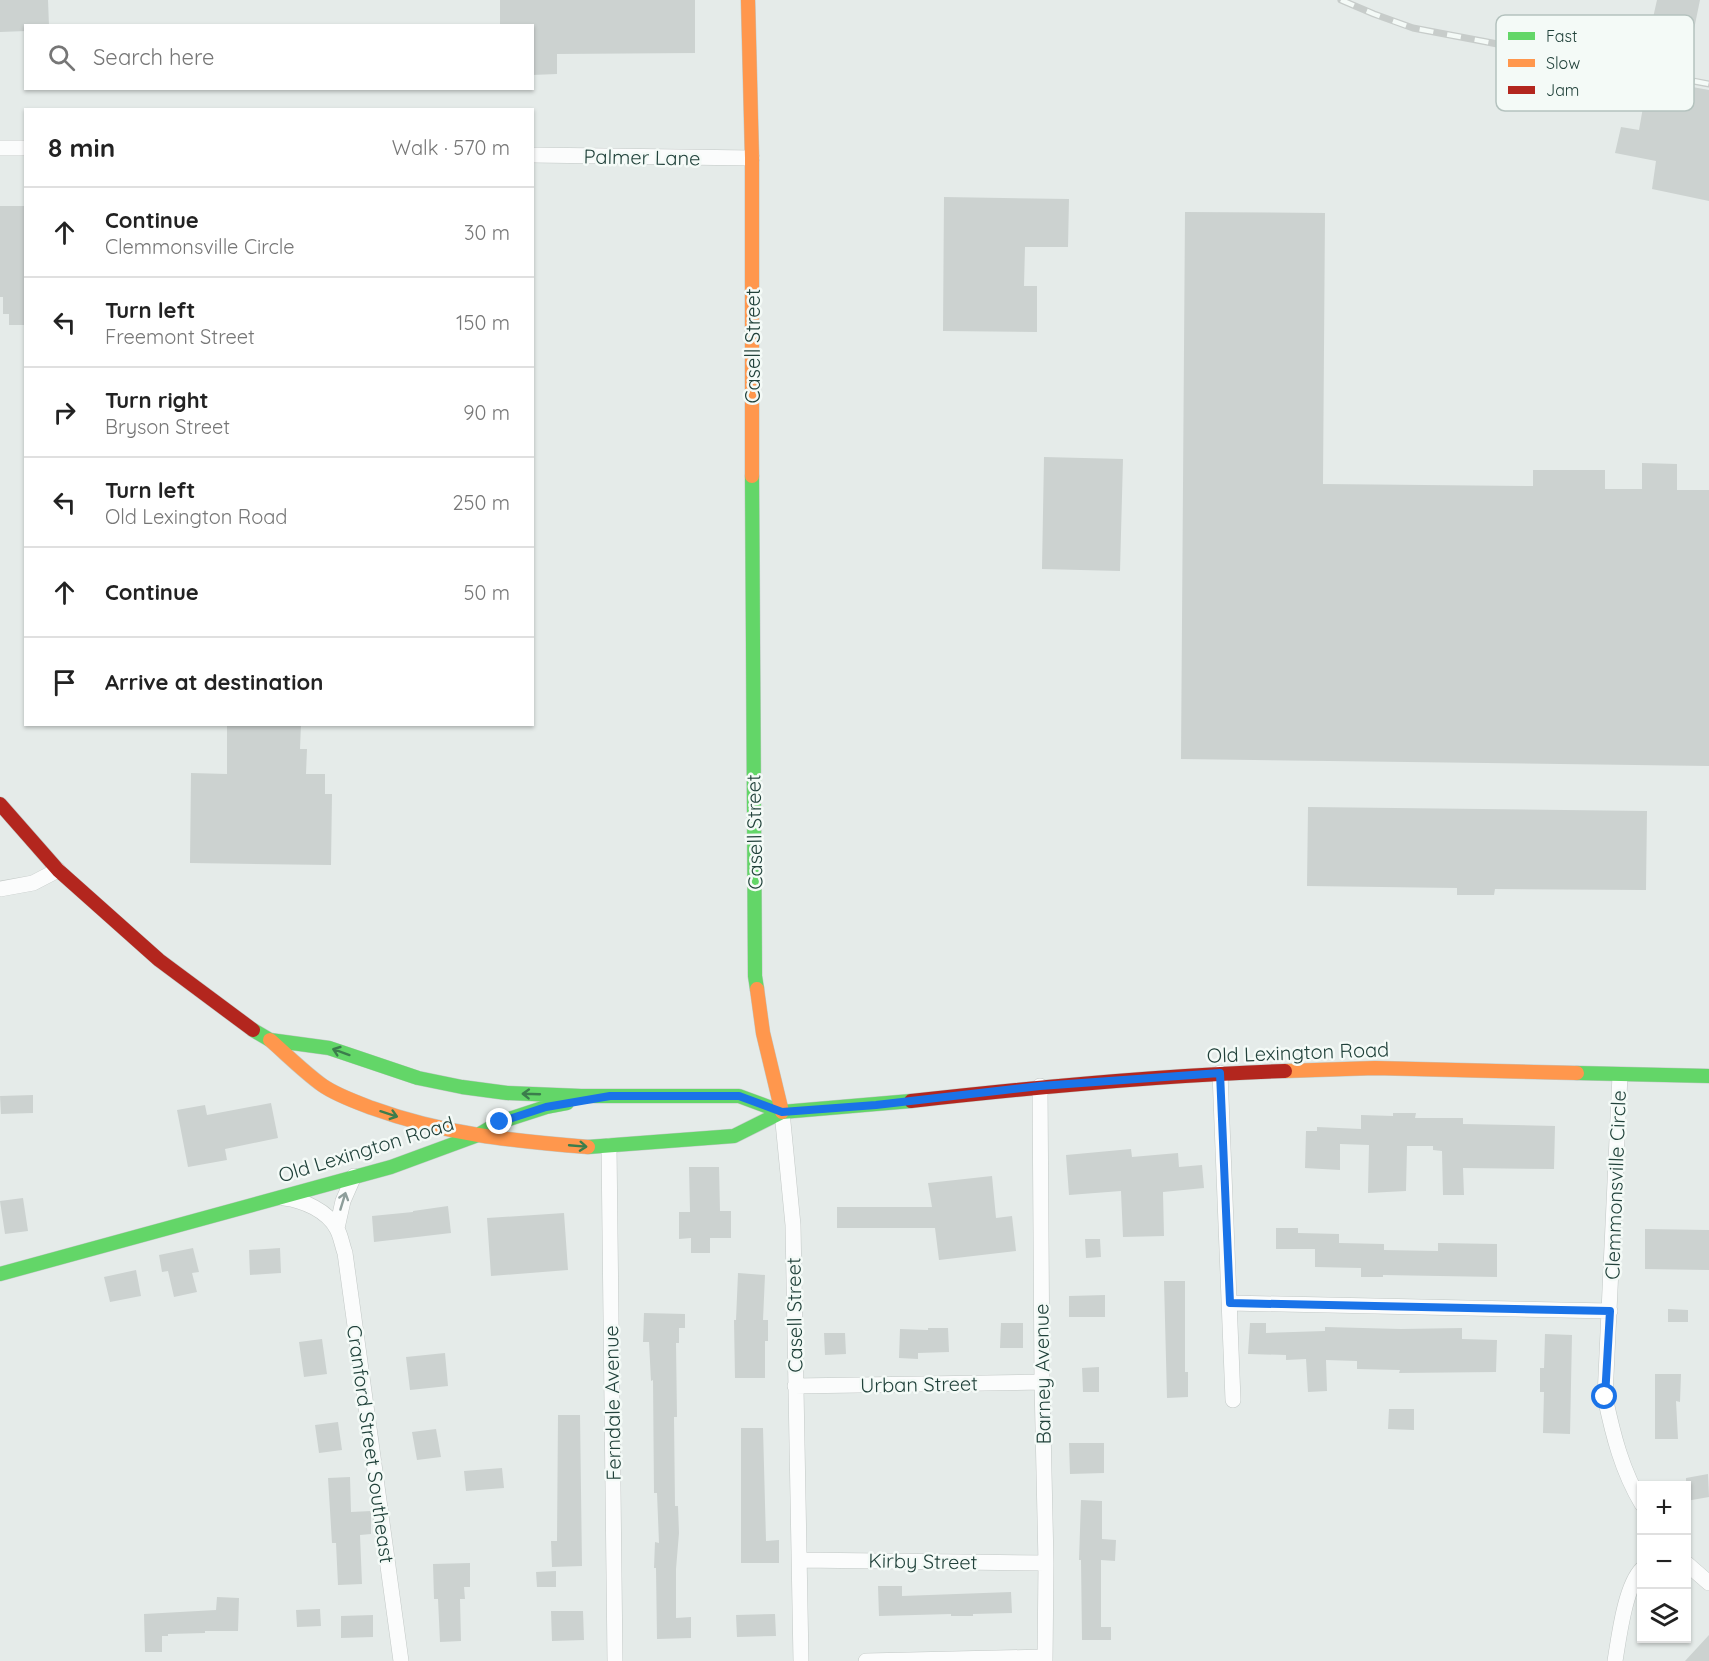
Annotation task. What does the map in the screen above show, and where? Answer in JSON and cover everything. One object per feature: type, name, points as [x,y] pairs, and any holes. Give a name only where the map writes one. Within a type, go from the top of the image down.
[{"type":"main road","name":"Casell Street","points":[[748,0],[752,158],[752,651],[755,976],[764,1033],[782,1112]]},
{"type":"main road","points":[[0,804],[58,870],[159,960],[270,1040],[323,1086],[359,1103],[420,1124],[478,1135],[500,1122],[546,1107],[610,1096]]},
{"type":"main road","points":[[270,1040],[329,1048],[407,1075],[462,1087],[507,1093],[610,1096]]},
{"type":"main road","name":"Old Lexington Road","points":[[0,1274],[391,1167],[478,1135],[510,1141],[588,1147],[734,1136],[782,1112],[876,1105],[1040,1086],[1220,1073],[1375,1068],[1709,1076]]},
{"type":"main road","name":"Old Lexington Road","points":[[610,1096],[739,1096],[782,1112]]},
{"type":"street","points":[[0,148],[24,148]]},
{"type":"street","name":"Palmer Lane","points":[[534,155],[752,158]]},
{"type":"street","points":[[0,889],[33,883],[58,870]]},
{"type":"street","points":[[1220,1073],[1233,1400]]},
{"type":"street","name":"Clemmonsville Circle","points":[[1620,1075],[1605,1397],[1616,1448],[1637,1496]]},
{"type":"street","name":"Barney Avenue","points":[[1040,1086],[1046,1563],[1045,1659]]},
{"type":"street","name":"Casell Street","points":[[782,1112],[793,1225],[801,1661]]},
{"type":"street","name":"Ferndale Avenue","points":[[609,1146],[615,1661]]},
{"type":"street","name":"Cranford Street Southeast","points":[[354,1176],[343,1201],[337,1228],[345,1253],[401,1661]]},
{"type":"street","points":[[277,1197],[300,1200],[320,1212],[337,1228]]},
{"type":"street","points":[[1230,1303],[1610,1311]]},
{"type":"street","name":"Urban Street","points":[[795,1386],[1042,1382]]},
{"type":"street","name":"Kirby Street","points":[[800,1560],[1046,1563]]},
{"type":"street","points":[[1691,1567],[1709,1583]]},
{"type":"street","points":[[1615,1661],[1623,1617],[1637,1574]]},
{"type":"street","points":[[866,1661],[1045,1659]]},
{"type":"building","points":[[0,0],[48,0],[49,24],[24,24],[24,31],[0,32]]},
{"type":"building","points":[[500,0],[695,0],[695,53],[557,54],[557,74],[534,75],[534,24],[500,24]]},
{"type":"building","points":[[1657,0],[1700,0],[1694,29],[1694,15],[1654,15]]},
{"type":"building","points":[[1694,87],[1709,90],[1709,201],[1652,189],[1656,161],[1615,153],[1621,127],[1639,130],[1642,111],[1694,111]]},
{"type":"building","points":[[944,197],[1069,199],[1068,247],[1025,247],[1024,286],[1037,286],[1037,332],[943,331]]},
{"type":"building","points":[[0,206],[24,206],[24,325],[9,325],[9,314],[3,314],[3,297],[0,297]]},
{"type":"building","points":[[1185,212],[1325,213],[1323,484],[1533,486],[1533,470],[1605,470],[1605,489],[1642,489],[1642,463],[1677,464],[1677,490],[1709,490],[1709,766],[1181,759]]},
{"type":"building","points":[[1044,457],[1123,459],[1120,571],[1042,569]]},
{"type":"building","points":[[227,726],[301,726],[300,749],[307,749],[306,774],[325,774],[325,794],[332,794],[331,865],[190,863],[191,773],[227,774]]},
{"type":"building","points":[[1308,807],[1647,811],[1646,890],[1495,889],[1494,895],[1457,895],[1457,888],[1307,886]]},
{"type":"building","points":[[33,1095],[33,1113],[1,1114],[0,1096]]},
{"type":"building","points":[[271,1103],[278,1138],[225,1149],[227,1160],[188,1167],[177,1110],[205,1105],[207,1115]]},
{"type":"building","points":[[1393,1113],[1416,1113],[1415,1118],[1463,1118],[1463,1124],[1555,1126],[1554,1169],[1463,1168],[1464,1195],[1443,1195],[1442,1151],[1433,1150],[1433,1146],[1407,1146],[1406,1191],[1368,1193],[1369,1145],[1340,1144],[1340,1170],[1305,1168],[1306,1131],[1317,1131],[1317,1127],[1361,1129],[1361,1115],[1393,1116]]},
{"type":"building","points":[[1131,1149],[1132,1157],[1178,1153],[1179,1167],[1202,1165],[1204,1188],[1163,1192],[1164,1236],[1123,1237],[1121,1191],[1069,1195],[1066,1155]]},
{"type":"building","points":[[689,1167],[719,1167],[720,1211],[731,1211],[731,1238],[710,1238],[710,1253],[691,1253],[691,1238],[679,1239],[679,1212],[690,1212]]},
{"type":"building","points":[[992,1176],[996,1218],[1012,1216],[1016,1251],[939,1260],[935,1228],[837,1228],[837,1207],[932,1207],[928,1183]]},
{"type":"building","points":[[23,1198],[28,1231],[5,1234],[0,1201]]},
{"type":"building","points":[[448,1206],[451,1233],[374,1242],[372,1216]]},
{"type":"building","points":[[564,1213],[568,1270],[491,1276],[487,1218]]},
{"type":"building","points":[[1276,1228],[1298,1228],[1298,1233],[1339,1234],[1339,1243],[1384,1244],[1384,1250],[1438,1251],[1438,1243],[1497,1244],[1497,1277],[1383,1275],[1383,1277],[1361,1277],[1361,1268],[1315,1267],[1315,1249],[1276,1249]]},
{"type":"building","points":[[1645,1229],[1709,1230],[1709,1270],[1645,1269]]},
{"type":"building","points":[[1085,1239],[1100,1239],[1101,1257],[1086,1258]]},
{"type":"building","points":[[193,1248],[199,1272],[192,1273],[197,1292],[174,1297],[168,1271],[162,1272],[159,1255]]},
{"type":"building","points":[[280,1248],[281,1273],[250,1275],[249,1250]]},
{"type":"building","points":[[136,1270],[141,1296],[110,1302],[104,1277]]},
{"type":"building","points":[[738,1273],[765,1275],[763,1320],[768,1320],[768,1341],[765,1341],[765,1378],[735,1378],[734,1320],[736,1320]]},
{"type":"building","points":[[1164,1281],[1185,1281],[1185,1372],[1188,1372],[1188,1397],[1167,1398]]},
{"type":"building","points":[[1105,1295],[1105,1317],[1069,1317],[1069,1296]]},
{"type":"building","points":[[1668,1309],[1688,1310],[1688,1322],[1668,1322]]},
{"type":"building","points":[[644,1313],[685,1314],[685,1328],[679,1328],[679,1343],[676,1343],[675,1506],[678,1506],[679,1533],[676,1618],[691,1617],[691,1638],[657,1639],[656,1568],[654,1568],[655,1542],[659,1543],[657,1493],[654,1493],[653,1380],[651,1381],[649,1342],[643,1342]]},
{"type":"building","points":[[1001,1323],[1023,1323],[1023,1348],[1000,1348]]},
{"type":"building","points":[[1250,1323],[1266,1323],[1266,1333],[1325,1331],[1325,1327],[1462,1328],[1462,1339],[1497,1340],[1496,1372],[1399,1373],[1400,1370],[1357,1369],[1357,1361],[1326,1360],[1327,1391],[1308,1392],[1306,1359],[1286,1360],[1286,1355],[1248,1354]]},
{"type":"building","points":[[928,1328],[948,1328],[949,1352],[918,1353],[918,1359],[899,1358],[900,1329],[928,1330]]},
{"type":"building","points":[[824,1333],[845,1333],[846,1354],[825,1355]]},
{"type":"building","points":[[1545,1334],[1572,1335],[1570,1434],[1543,1433],[1544,1392],[1540,1392],[1540,1368],[1544,1368]]},
{"type":"building","points":[[322,1339],[327,1374],[304,1377],[299,1342]]},
{"type":"building","points":[[445,1353],[448,1386],[410,1390],[406,1357]]},
{"type":"building","points":[[1099,1367],[1099,1392],[1083,1392],[1082,1368]]},
{"type":"building","points":[[1655,1374],[1681,1374],[1680,1402],[1676,1401],[1678,1439],[1655,1439]]},
{"type":"building","points":[[1389,1409],[1414,1409],[1414,1430],[1388,1429]]},
{"type":"building","points":[[558,1415],[580,1415],[582,1566],[552,1567],[551,1541],[557,1541]]},
{"type":"building","points":[[338,1422],[342,1450],[319,1453],[315,1425]]},
{"type":"building","points":[[741,1428],[763,1428],[766,1541],[779,1540],[779,1563],[741,1563]]},
{"type":"building","points":[[436,1429],[441,1457],[417,1460],[412,1432]]},
{"type":"building","points":[[1069,1443],[1104,1443],[1104,1473],[1070,1474]]},
{"type":"building","points":[[502,1468],[504,1488],[466,1491],[464,1471]]},
{"type":"building","points":[[1708,1474],[1709,1497],[1691,1500],[1691,1481],[1686,1481],[1686,1478]]},
{"type":"building","points":[[350,1477],[351,1512],[371,1511],[371,1534],[360,1535],[362,1584],[338,1585],[336,1543],[332,1543],[328,1478]]},
{"type":"building","points":[[1081,1500],[1102,1501],[1102,1539],[1116,1540],[1115,1561],[1101,1560],[1101,1627],[1111,1627],[1111,1640],[1082,1640],[1081,1560],[1079,1560]]},
{"type":"building","points":[[470,1563],[470,1587],[464,1587],[465,1599],[460,1599],[461,1641],[440,1642],[438,1599],[434,1599],[433,1564]]},
{"type":"building","points":[[556,1571],[556,1587],[537,1587],[536,1572]]},
{"type":"building","points":[[878,1586],[902,1586],[902,1596],[1011,1592],[1012,1613],[973,1614],[973,1616],[951,1616],[951,1614],[879,1616]]},
{"type":"building","points":[[217,1597],[239,1598],[238,1631],[168,1634],[168,1636],[162,1636],[162,1652],[145,1652],[144,1614],[216,1610]]},
{"type":"building","points":[[320,1609],[321,1626],[297,1627],[296,1610]]},
{"type":"building","points":[[551,1611],[583,1611],[584,1640],[552,1641]]},
{"type":"building","points":[[775,1614],[776,1636],[737,1637],[736,1615]]},
{"type":"building","points":[[373,1615],[373,1637],[341,1638],[341,1616]]},
{"type":"building","points":[[1709,1635],[1709,1661],[1685,1661]]},
{"type":"railway","points":[[1341,0],[1413,28],[1496,44]]},
{"type":"railway","points":[[1694,81],[1709,84]]},
{"type":"traffic: fast","points":[[752,476],[755,976],[757,989]]},
{"type":"traffic: fast","points":[[253,1030],[270,1040],[329,1048],[418,1078],[462,1087],[507,1093],[581,1096],[739,1096],[782,1112]]},
{"type":"traffic: fast","points":[[1577,1073],[1709,1076]]},
{"type":"traffic: fast","points":[[588,1147],[734,1136],[782,1112],[911,1101]]},
{"type":"traffic: fast","points":[[0,1274],[391,1167],[478,1135],[500,1122],[546,1107],[567,1103]]},
{"type":"traffic: slow","points":[[748,0],[752,158],[752,476]]},
{"type":"traffic: slow","points":[[757,989],[763,1033],[782,1112]]},
{"type":"traffic: slow","points":[[270,1040],[322,1085],[372,1108],[425,1124],[478,1135],[588,1147]]},
{"type":"traffic: slow","points":[[1285,1071],[1375,1068],[1577,1073]]},
{"type":"traffic: jam","points":[[0,804],[58,870],[159,960],[253,1030]]},
{"type":"traffic: jam","points":[[911,1101],[1098,1082],[1285,1071]]},
{"type":"route","points":[[500,1122],[546,1107],[610,1096],[739,1096],[782,1112],[876,1105],[1040,1086],[1220,1073],[1230,1303],[1610,1311],[1605,1397]]}]
